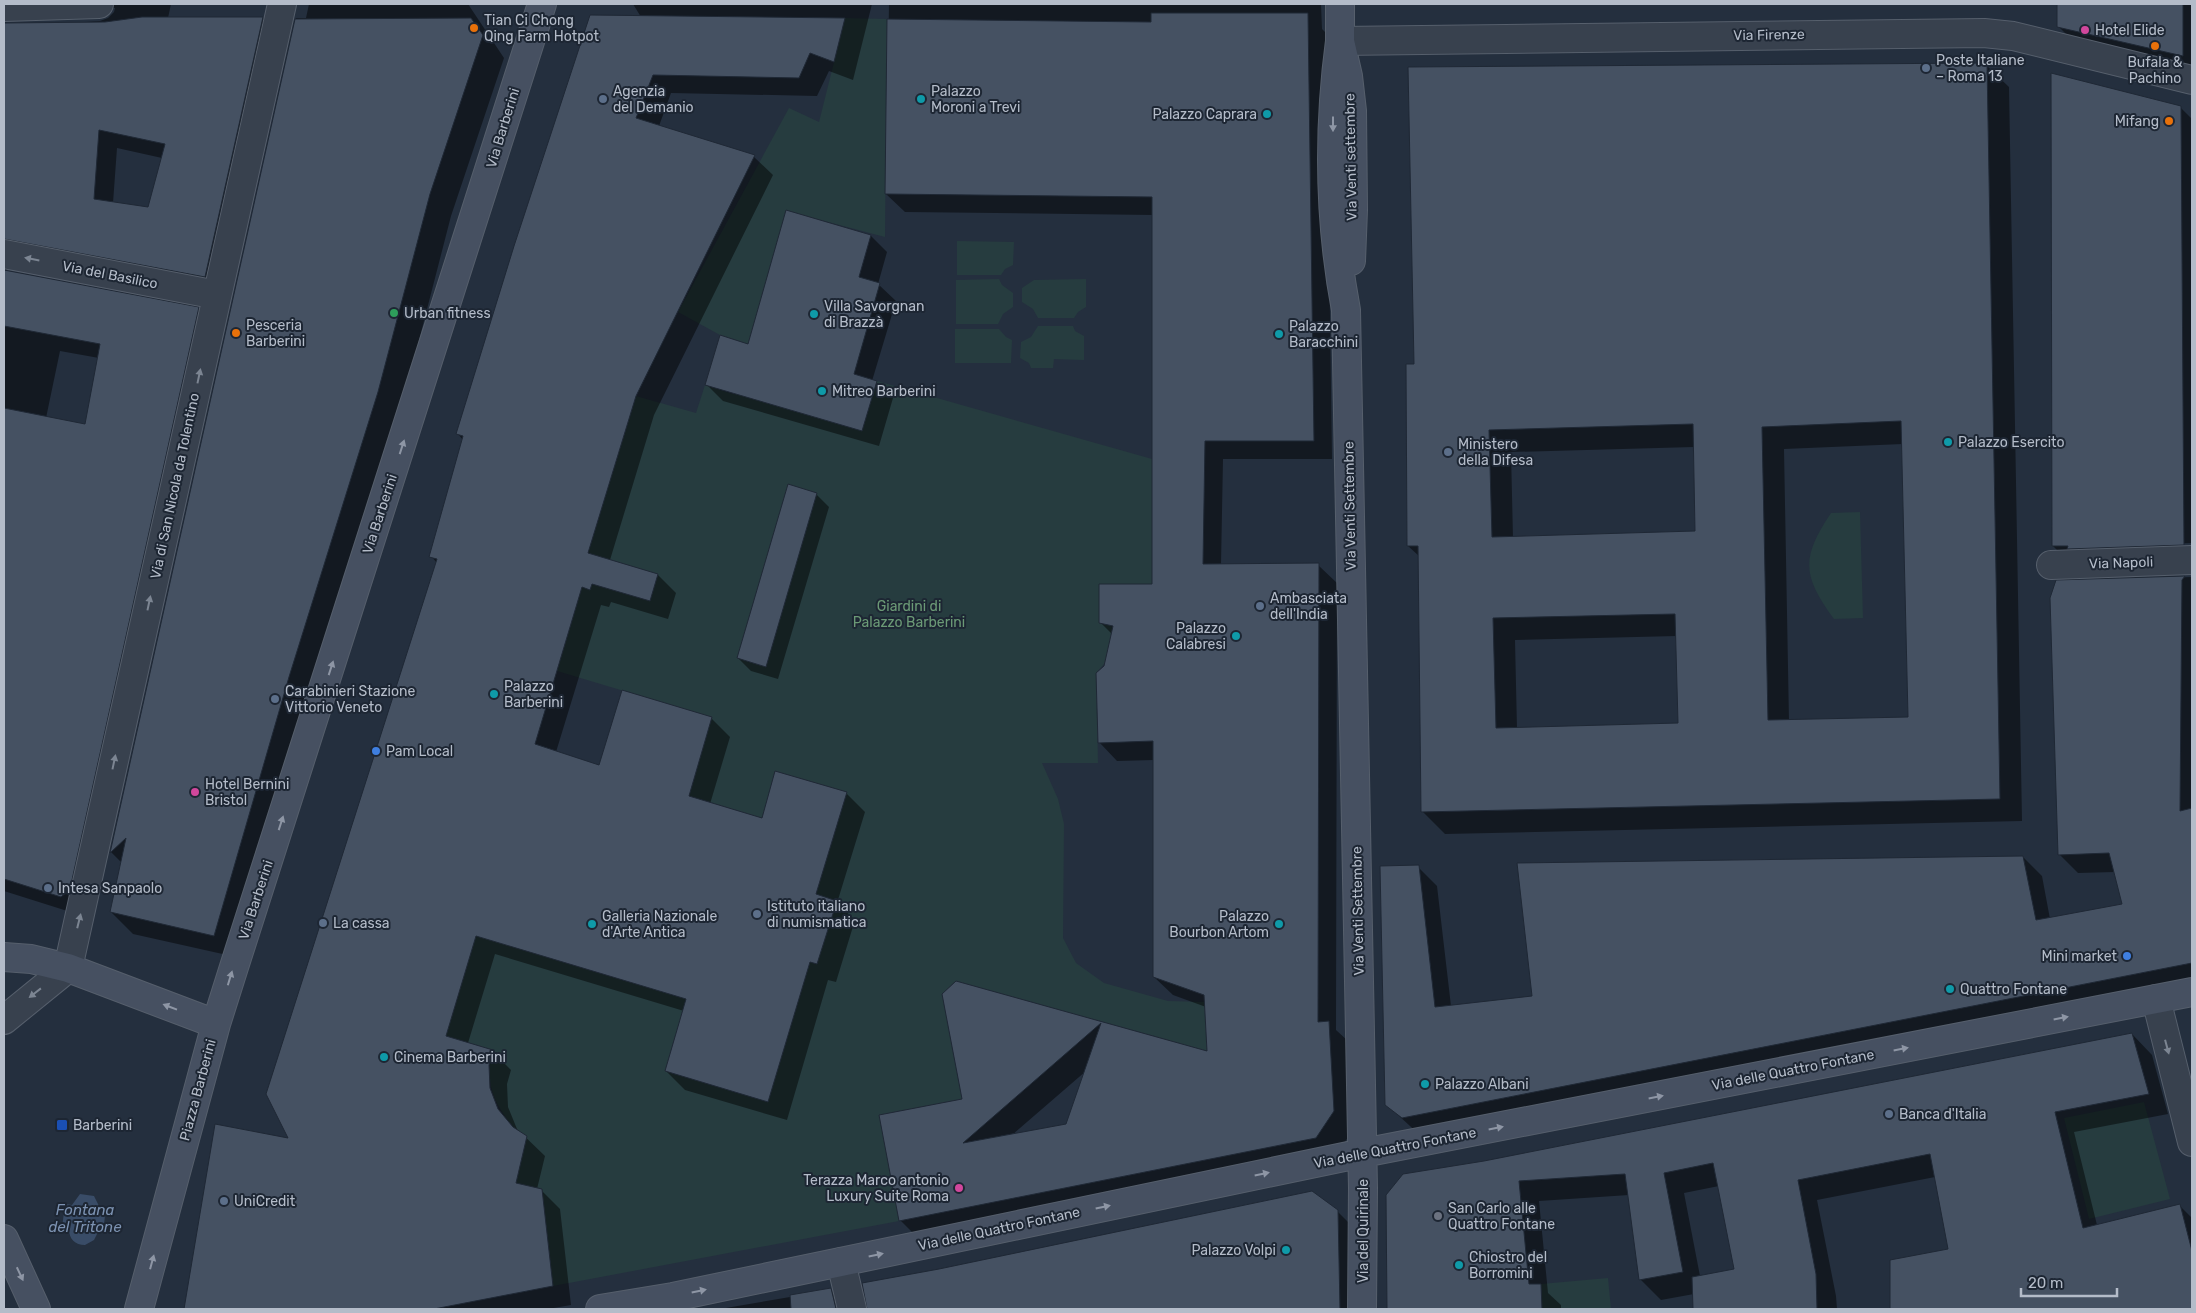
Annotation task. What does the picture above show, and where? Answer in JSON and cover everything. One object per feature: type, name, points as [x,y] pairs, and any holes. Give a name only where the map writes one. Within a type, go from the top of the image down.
[{"type":"street","points":[[4,7],[99,4]]},
{"type":"street","name":"Via di San Nicola da Tolentino","points":[[68,968],[282,4]]},
{"type":"street","name":"Via Barberini","points":[[216,1024],[542,4]]},
{"type":"street","points":[[1340,4],[1340,41]]},
{"type":"street","name":"Via Firenze","points":[[1340,41],[1984,33],[2013,36],[2192,80]]},
{"type":"street","name":"Via Venti Settembre","points":[[1340,41],[1333,109],[1333,212],[1336,255],[1346,310],[1362,1153]]},
{"type":"street","name":"Via del Basilico","points":[[4,254],[217,295]]},
{"type":"street","name":"Via Napoli","points":[[2051,565],[2192,560]]},
{"type":"street","name":"Piazza Barberini","points":[[4,958],[31,959],[68,968],[216,1024],[139,1309]]},
{"type":"street","points":[[4,1020],[68,968]]},
{"type":"street","name":"Via delle Quattro Fontane","points":[[600,1309],[669,1303],[841,1262],[1362,1153],[2192,992]]},
{"type":"street","points":[[2156,999],[2192,1142]]},
{"type":"street","name":"Via del Quirinale","points":[[1362,1153],[1362,1309]]},
{"type":"street","points":[[4,1239],[36,1309]]},
{"type":"street","points":[[841,1262],[852,1309]]},
{"type":"green space","name":"Giardini di Palazzo Barberini","points":[[845,18],[887,19],[885,237],[786,211],[771,403],[862,431],[877,381],[1152,459],[1152,628],[1141,584],[1099,585],[1099,623],[1110,625],[1118,635],[1105,663],[1096,673],[1098,763],[1042,763],[1058,799],[1064,824],[1063,938],[1076,963],[1104,983],[1168,1001],[1205,1002],[1207,1051],[956,981],[942,994],[962,1099],[879,1115],[899,1221],[553,1286],[542,1189],[490,1178],[513,1127],[500,1109],[492,1091],[490,1061],[493,1050],[440,1034],[454,1009],[479,925],[516,948],[686,999],[665,1071],[768,1102],[810,962],[817,964],[836,901],[816,894],[847,792],[775,771],[762,818],[689,796],[711,717],[557,671],[582,587],[590,590],[592,584],[650,601],[658,574],[588,553],[636,396],[696,413],[705,385],[733,394],[748,344],[720,335],[678,312],[789,108],[819,122]]},
{"type":"green space","points":[[957,241],[1014,242],[1013,265],[1005,269],[1001,275],[957,275]]},
{"type":"green space","points":[[999,279],[1002,285],[1013,293],[1013,307],[1003,314],[998,324],[956,324],[956,280]]},
{"type":"green space","points":[[1086,279],[1086,307],[1078,312],[1074,318],[1038,318],[1033,309],[1022,302],[1022,288],[1034,280]]},
{"type":"green space","points":[[1038,326],[1073,326],[1075,331],[1084,336],[1084,360],[1054,359],[1053,368],[1031,368],[1029,363],[1020,358],[1021,342],[1031,337]]},
{"type":"green space","points":[[955,329],[999,329],[1006,337],[1012,340],[1011,363],[955,363]]},
{"type":"green space","points":[[1860,512],[1863,618],[1834,619],[1823,604],[1811,578],[1810,555],[1814,542],[1831,513]]},
{"type":"green space","points":[[2144,1102],[2170,1199],[2089,1219],[2064,1118]]},
{"type":"green space","points":[[1608,1278],[1611,1309],[1542,1309],[1541,1284]]},
{"type":"water","name":"Fontana del Tritone","points":[[80,1194],[94,1196],[100,1208],[106,1208],[103,1232],[98,1232],[94,1240],[85,1245],[76,1243],[70,1236],[69,1229],[62,1228],[65,1204],[72,1205]]},
{"type":"building","points":[[2057,4],[2183,4],[2183,56],[2057,27]]},
{"type":"building","points":[[1151,13],[1308,13],[1314,441],[1205,441],[1203,564],[1319,563],[1318,1022],[1329,1021],[1334,1111],[1316,1138],[899,1221],[879,1115],[962,1099],[942,994],[956,981],[1207,1051],[1204,995],[1153,977],[1153,741],[1098,743],[1096,673],[1104,666],[1113,626],[1099,623],[1099,584],[1152,584],[1152,197],[885,194],[887,19],[1151,22]],"holes":[[[1101,1023],[1066,1124],[963,1143]]]},
{"type":"building","points":[[590,15],[845,18],[834,62],[810,53],[799,78],[653,75],[636,118],[755,155],[636,396],[588,553],[658,574],[650,601],[592,584],[590,590],[582,587],[535,744],[599,765],[622,690],[712,717],[689,796],[762,818],[775,771],[847,792],[816,894],[837,901],[817,964],[810,962],[768,1102],[665,1071],[686,999],[476,936],[446,1036],[493,1050],[489,1065],[490,1088],[498,1109],[513,1127],[527,1136],[516,1183],[542,1189],[553,1286],[434,1309],[184,1309],[215,1124],[288,1138],[266,1094],[437,559],[429,557],[463,436],[456,434],[514,246]]},
{"type":"building","points":[[142,17],[263,17],[205,277],[4,239],[4,23],[105,22]],"holes":[[[99,130],[165,144],[148,207],[94,199]]]},
{"type":"building","points":[[471,18],[483,35],[430,194],[378,392],[289,677],[214,936],[110,912],[126,838],[110,853],[295,19]]},
{"type":"building","name":"Palazzo Esercito","points":[[1987,63],[2000,799],[1421,812],[1418,546],[1407,546],[1406,364],[1414,364],[1408,67]],"holes":[[[1901,421],[1908,717],[1768,720],[1762,427]],[[1693,424],[1695,531],[1492,537],[1489,430]],[[1675,614],[1678,723],[1496,728],[1493,618]]]},
{"type":"building","points":[[2051,73],[2181,106],[2184,545],[2067,549],[2068,546],[2052,546]]},
{"type":"building","name":"Villa Savorgnan di Brazzà","points":[[786,210],[871,235],[859,277],[880,283],[854,374],[877,381],[862,431],[705,385],[720,335],[748,344]]},
{"type":"building","points":[[4,270],[199,307],[70,889],[61,897],[4,879],[4,408],[85,424],[100,344],[4,326]]},
{"type":"building","points":[[788,484],[817,493],[766,667],[737,658]]},
{"type":"building","points":[[2185,576],[2182,580],[2180,811],[2192,808],[2192,963],[1402,1118],[1385,1105],[1380,866],[1419,865],[1435,1007],[1532,996],[1517,863],[2023,856],[2036,920],[2122,904],[2109,853],[2058,855],[2050,598],[2056,580]]},
{"type":"building","points":[[2132,1033],[2149,1094],[2055,1112],[2083,1228],[2180,1204],[2192,1251],[2192,1309],[1890,1309],[1890,1260],[1948,1249],[1930,1154],[1798,1180],[1816,1274],[1817,1309],[1693,1309],[1692,1277],[1734,1269],[1713,1163],[1664,1173],[1683,1272],[1639,1280],[1625,1174],[1519,1181],[1529,1284],[1541,1284],[1542,1309],[1387,1309],[1386,1195],[1403,1174],[1484,1161]]},
{"type":"building","points":[[1312,1191],[1338,1210],[1340,1309],[867,1309],[862,1283],[939,1269]]},
{"type":"building","points":[[831,1288],[836,1309],[791,1309],[790,1295]]},
{"type":"place","name":"Tian Ci Chong Qing Farm Hotpot","points":[[474,28]]},
{"type":"place","name":"Hotel Elide","points":[[2085,30]]},
{"type":"place","name":"Bufala & Pachino","points":[[2155,46]]},
{"type":"place","name":"Poste Italiane – Roma 13","points":[[1926,68]]},
{"type":"place","name":"Agenzia del Demanio","points":[[603,99]]},
{"type":"place","name":"Palazzo Moroni a Trevi","points":[[921,99]]},
{"type":"place","name":"Palazzo Caprara","points":[[1267,114]]},
{"type":"place","name":"Mifang","points":[[2169,121]]},
{"type":"place","name":"Urban fitness","points":[[394,313]]},
{"type":"place","name":"Villa Savorgnan di Brazzà","points":[[814,314]]},
{"type":"place","name":"Pesceria Barberini","points":[[236,333]]},
{"type":"place","name":"Palazzo Baracchini","points":[[1279,334]]},
{"type":"place","name":"Mitreo Barberini","points":[[822,391]]},
{"type":"place","name":"Palazzo Esercito","points":[[1948,442]]},
{"type":"place","name":"Ministero della Difesa","points":[[1448,452]]},
{"type":"place","name":"Ambasciata dell'India","points":[[1260,606]]},
{"type":"place","name":"Palazzo Calabresi","points":[[1236,636]]},
{"type":"place","name":"Palazzo Barberini","points":[[494,694]]},
{"type":"place","name":"Carabinieri Stazione Vittorio Veneto","points":[[275,699]]},
{"type":"place","name":"Pam Local","points":[[376,751]]},
{"type":"place","name":"Hotel Bernini Bristol","points":[[195,792]]},
{"type":"place","name":"Intesa Sanpaolo","points":[[48,888]]},
{"type":"place","name":"Istituto italiano di numismatica","points":[[757,914]]},
{"type":"place","name":"La cassa","points":[[323,923]]},
{"type":"place","name":"Galleria Nazionale d'Arte Antica","points":[[592,924]]},
{"type":"place","name":"Palazzo Bourbon Artom","points":[[1279,924]]},
{"type":"place","name":"Mini market","points":[[2127,956]]},
{"type":"place","name":"Quattro Fontane","points":[[1950,989]]},
{"type":"place","name":"Cinema Barberini","points":[[384,1057]]},
{"type":"place","name":"Palazzo Albani","points":[[1425,1084]]},
{"type":"place","name":"Banca d'Italia","points":[[1889,1114]]},
{"type":"place","name":"Barberini","points":[[62,1125]]},
{"type":"place","name":"Terazza Marco antonio Luxury Suite Roma","points":[[959,1188]]},
{"type":"place","name":"UniCredit","points":[[224,1201]]},
{"type":"place","name":"San Carlo alle Quattro Fontane","points":[[1438,1216]]},
{"type":"place","name":"Palazzo Volpi","points":[[1286,1250]]},
{"type":"place","name":"Chiostro del Borromini","points":[[1459,1265]]}]
